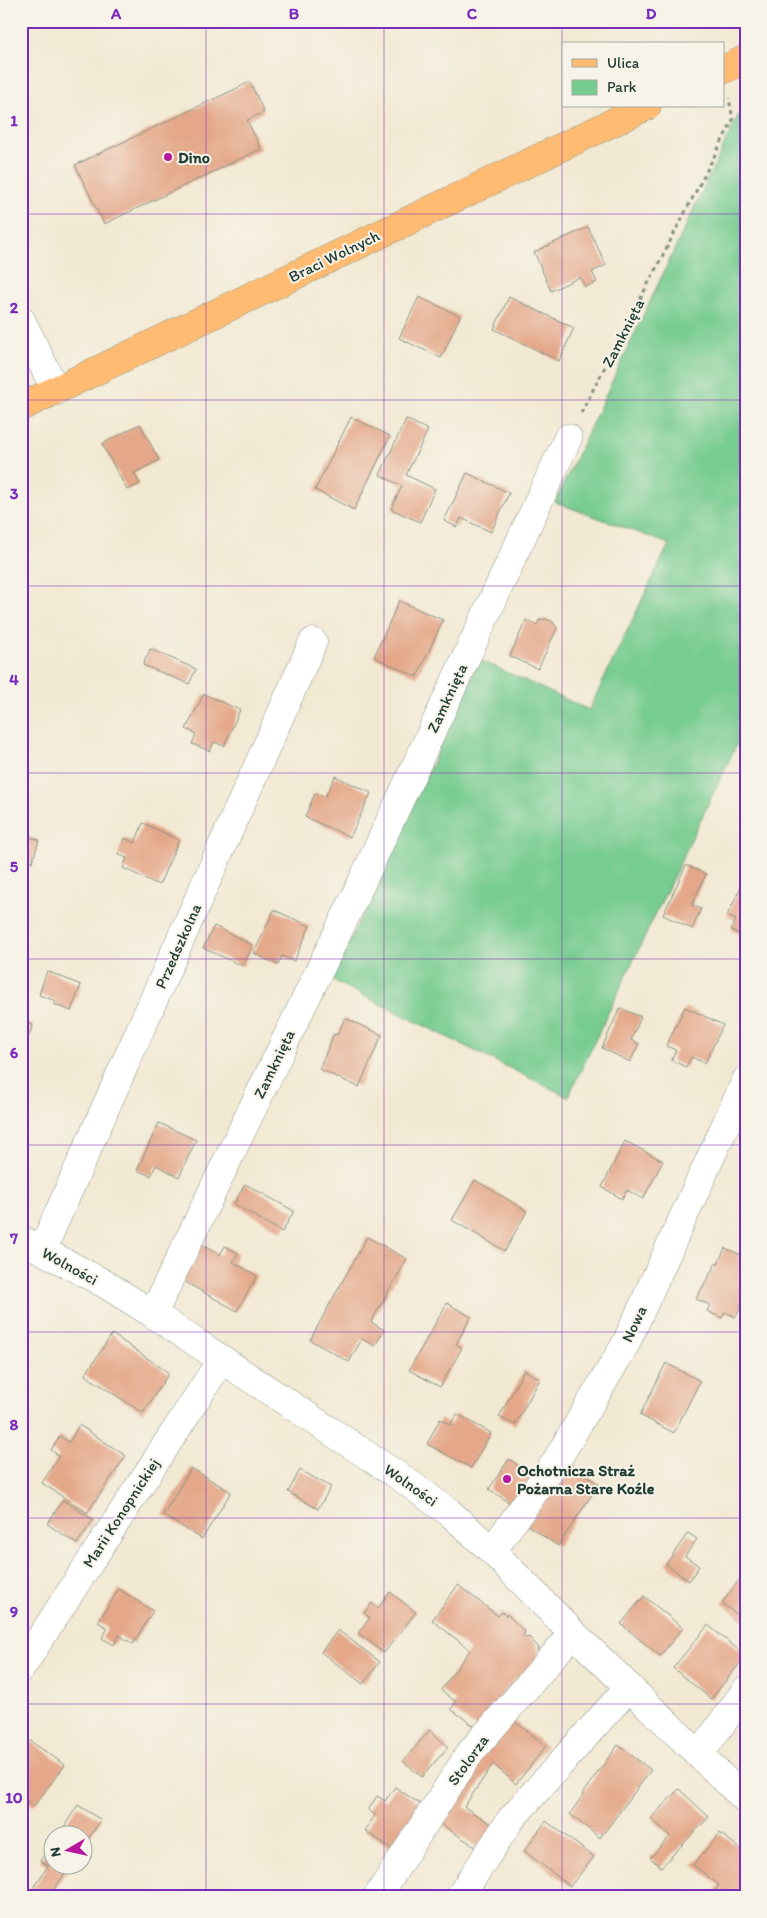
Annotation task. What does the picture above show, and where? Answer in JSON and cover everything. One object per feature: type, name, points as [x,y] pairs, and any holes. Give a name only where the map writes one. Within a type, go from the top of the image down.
[{"type":"main road","points":[[725,81],[746,59]]},
{"type":"main road","name":"Braci Wolnych","points":[[21,408],[643,108]]},
{"type":"street","points":[[21,320],[56,391]]},
{"type":"street","name":"Zamknięta","points":[[152,1314],[352,903],[568,438]]},
{"type":"street","name":"Przedszkolna","points":[[32,1245],[313,642]]},
{"type":"street","name":"Nowa","points":[[492,1550],[555,1463],[625,1345],[746,1080]]},
{"type":"street","name":"Wolności","points":[[32,1245],[152,1314],[400,1477],[449,1512],[492,1550],[573,1633],[746,1800]]},
{"type":"street","name":"Marii Konopnickiej","points":[[21,1668],[222,1359]]},
{"type":"street","name":"Stolorza","points":[[376,1897],[470,1753],[573,1633]]},
{"type":"street","points":[[462,1893],[511,1819],[629,1687]]},
{"type":"street","points":[[699,1755],[746,1690]]},
{"type":"path","name":"Zamknięta","points":[[568,438],[733,120],[725,81]]},
{"type":"green space","points":[[746,103],[746,725],[568,1097],[332,980],[480,660],[589,710],[669,544],[555,502],[743,105]]},
{"type":"building","name":"Dino","points":[[250,82],[264,112],[247,120],[261,149],[104,224],[75,165]]},
{"type":"building","points":[[588,227],[606,265],[592,272],[597,282],[585,287],[580,277],[551,291],[534,252]]},
{"type":"building","points":[[419,297],[460,316],[441,358],[399,338]]},
{"type":"building","points":[[509,297],[574,328],[559,361],[494,329]]},
{"type":"building","points":[[351,417],[390,436],[354,510],[315,490]]},
{"type":"building","points":[[406,419],[428,430],[406,475],[435,489],[420,522],[391,509],[402,486],[380,475]]},
{"type":"building","points":[[140,424],[159,460],[134,473],[140,484],[127,490],[102,444]]},
{"type":"building","points":[[467,473],[509,493],[491,532],[461,518],[457,527],[444,521]]},
{"type":"building","points":[[399,601],[443,620],[417,677],[374,657]]},
{"type":"building","points":[[546,619],[553,622],[557,628],[538,669],[510,656],[526,620],[537,625],[539,620]]},
{"type":"building","points":[[150,649],[196,669],[189,684],[143,665]]},
{"type":"building","points":[[204,694],[240,710],[224,746],[214,742],[210,751],[192,744],[196,734],[186,729]]},
{"type":"building","points":[[335,776],[371,793],[350,837],[305,817],[315,793],[325,797]]},
{"type":"building","points":[[143,823],[179,840],[159,885],[123,868],[127,858],[118,854],[125,838],[135,843]]},
{"type":"building","points":[[21,834],[39,840],[32,862],[21,858]]},
{"type":"building","points":[[686,865],[706,874],[692,905],[701,909],[692,929],[663,915]]},
{"type":"building","points":[[746,876],[746,932],[744,936],[731,930],[736,920],[727,916]]},
{"type":"building","points":[[274,910],[310,926],[294,961],[282,956],[278,965],[254,953]]},
{"type":"building","points":[[214,926],[253,945],[243,966],[203,948]]},
{"type":"building","points":[[47,971],[81,985],[71,1011],[54,1004],[56,1001],[39,995]]},
{"type":"building","points":[[685,1007],[723,1025],[705,1063],[691,1057],[686,1067],[671,1060],[676,1050],[666,1046]]},
{"type":"building","points":[[620,1008],[641,1017],[631,1040],[639,1044],[630,1062],[602,1048]]},
{"type":"building","points":[[345,1018],[382,1035],[359,1087],[319,1069],[334,1034],[337,1035]]},
{"type":"building","points":[[21,1021],[33,1025],[21,1056]]},
{"type":"building","points":[[159,1123],[196,1140],[179,1177],[156,1165],[151,1176],[137,1170]]},
{"type":"building","points":[[625,1141],[663,1161],[643,1199],[627,1190],[622,1199],[602,1187]]},
{"type":"building","points":[[475,1180],[527,1211],[505,1251],[452,1220]]},
{"type":"building","points":[[245,1184],[294,1211],[282,1232],[234,1204]]},
{"type":"building","points":[[367,1237],[407,1259],[371,1322],[384,1330],[375,1346],[362,1339],[349,1362],[310,1340]]},
{"type":"building","points":[[200,1244],[220,1255],[225,1246],[238,1253],[233,1262],[257,1276],[237,1311],[180,1279]]},
{"type":"building","points":[[725,1248],[746,1257],[746,1295],[736,1317],[725,1312],[722,1318],[707,1311],[710,1305],[696,1299],[716,1263],[718,1264]]},
{"type":"building","points":[[447,1303],[471,1317],[456,1344],[462,1348],[440,1387],[409,1370]]},
{"type":"building","points":[[112,1334],[169,1373],[143,1413],[85,1375]]},
{"type":"building","points":[[666,1363],[700,1381],[674,1433],[640,1415]]},
{"type":"building","points":[[524,1370],[540,1379],[515,1425],[499,1417]]},
{"type":"building","points":[[457,1414],[491,1433],[471,1468],[427,1444],[440,1419],[450,1425]]},
{"type":"building","points":[[79,1425],[126,1456],[87,1513],[42,1483],[59,1456],[51,1450],[60,1436],[69,1442]]},
{"type":"building","points":[[509,1459],[534,1476],[514,1506],[489,1489]]},
{"type":"building","points":[[570,1464],[599,1484],[558,1546],[527,1525]]},
{"type":"building","points":[[191,1468],[231,1492],[202,1539],[163,1515]]},
{"type":"building","points":[[300,1470],[331,1487],[318,1509],[288,1492]]},
{"type":"building","points":[[63,1500],[93,1520],[77,1544],[47,1524]]},
{"type":"building","points":[[688,1533],[697,1539],[685,1556],[699,1566],[689,1581],[666,1564]]},
{"type":"building","points":[[742,1576],[746,1579],[746,1622],[722,1603]]},
{"type":"building","points":[[458,1585],[498,1616],[502,1612],[506,1616],[507,1614],[525,1632],[523,1636],[525,1638],[529,1637],[539,1648],[537,1650],[541,1655],[510,1684],[478,1729],[451,1709],[456,1702],[441,1690],[470,1650],[432,1620]]},
{"type":"building","points":[[119,1589],[153,1611],[133,1644],[119,1635],[114,1645],[102,1638],[108,1628],[98,1622]]},
{"type":"building","points":[[390,1592],[416,1612],[384,1653],[358,1633],[370,1618],[364,1613],[372,1603],[378,1608]]},
{"type":"building","points":[[644,1596],[683,1628],[660,1656],[621,1624]]},
{"type":"building","points":[[708,1625],[746,1656],[711,1699],[673,1668]]},
{"type":"building","points":[[338,1630],[380,1662],[363,1684],[321,1652]]},
{"type":"building","points":[[509,1717],[546,1746],[516,1784],[493,1764],[464,1807],[498,1828],[482,1851],[436,1821]]},
{"type":"building","points":[[430,1730],[448,1747],[422,1777],[403,1761]]},
{"type":"building","points":[[23,1736],[65,1765],[34,1806],[21,1797]]},
{"type":"building","points":[[618,1745],[651,1770],[600,1838],[570,1814],[582,1794]]},
{"type":"building","points":[[395,1787],[423,1806],[394,1850],[365,1831],[375,1815],[368,1810],[377,1796],[385,1801]]},
{"type":"building","points":[[679,1789],[709,1817],[661,1867],[650,1858],[670,1836],[651,1818]]},
{"type":"building","points":[[78,1805],[101,1820],[92,1833],[92,1826],[64,1826]]},
{"type":"building","points":[[546,1821],[594,1857],[570,1886],[524,1851]]},
{"type":"building","points":[[720,1833],[746,1853],[746,1890],[741,1897],[710,1897],[719,1885],[693,1865]]},
{"type":"building","points":[[42,1875],[63,1876],[49,1897],[33,1897],[29,1894]]},
{"type":"place","name":"Dino","points":[[168,157]]},
{"type":"place","name":"Ochotnicza Straż Pożarna Stare Koźle","points":[[507,1479]]}]
